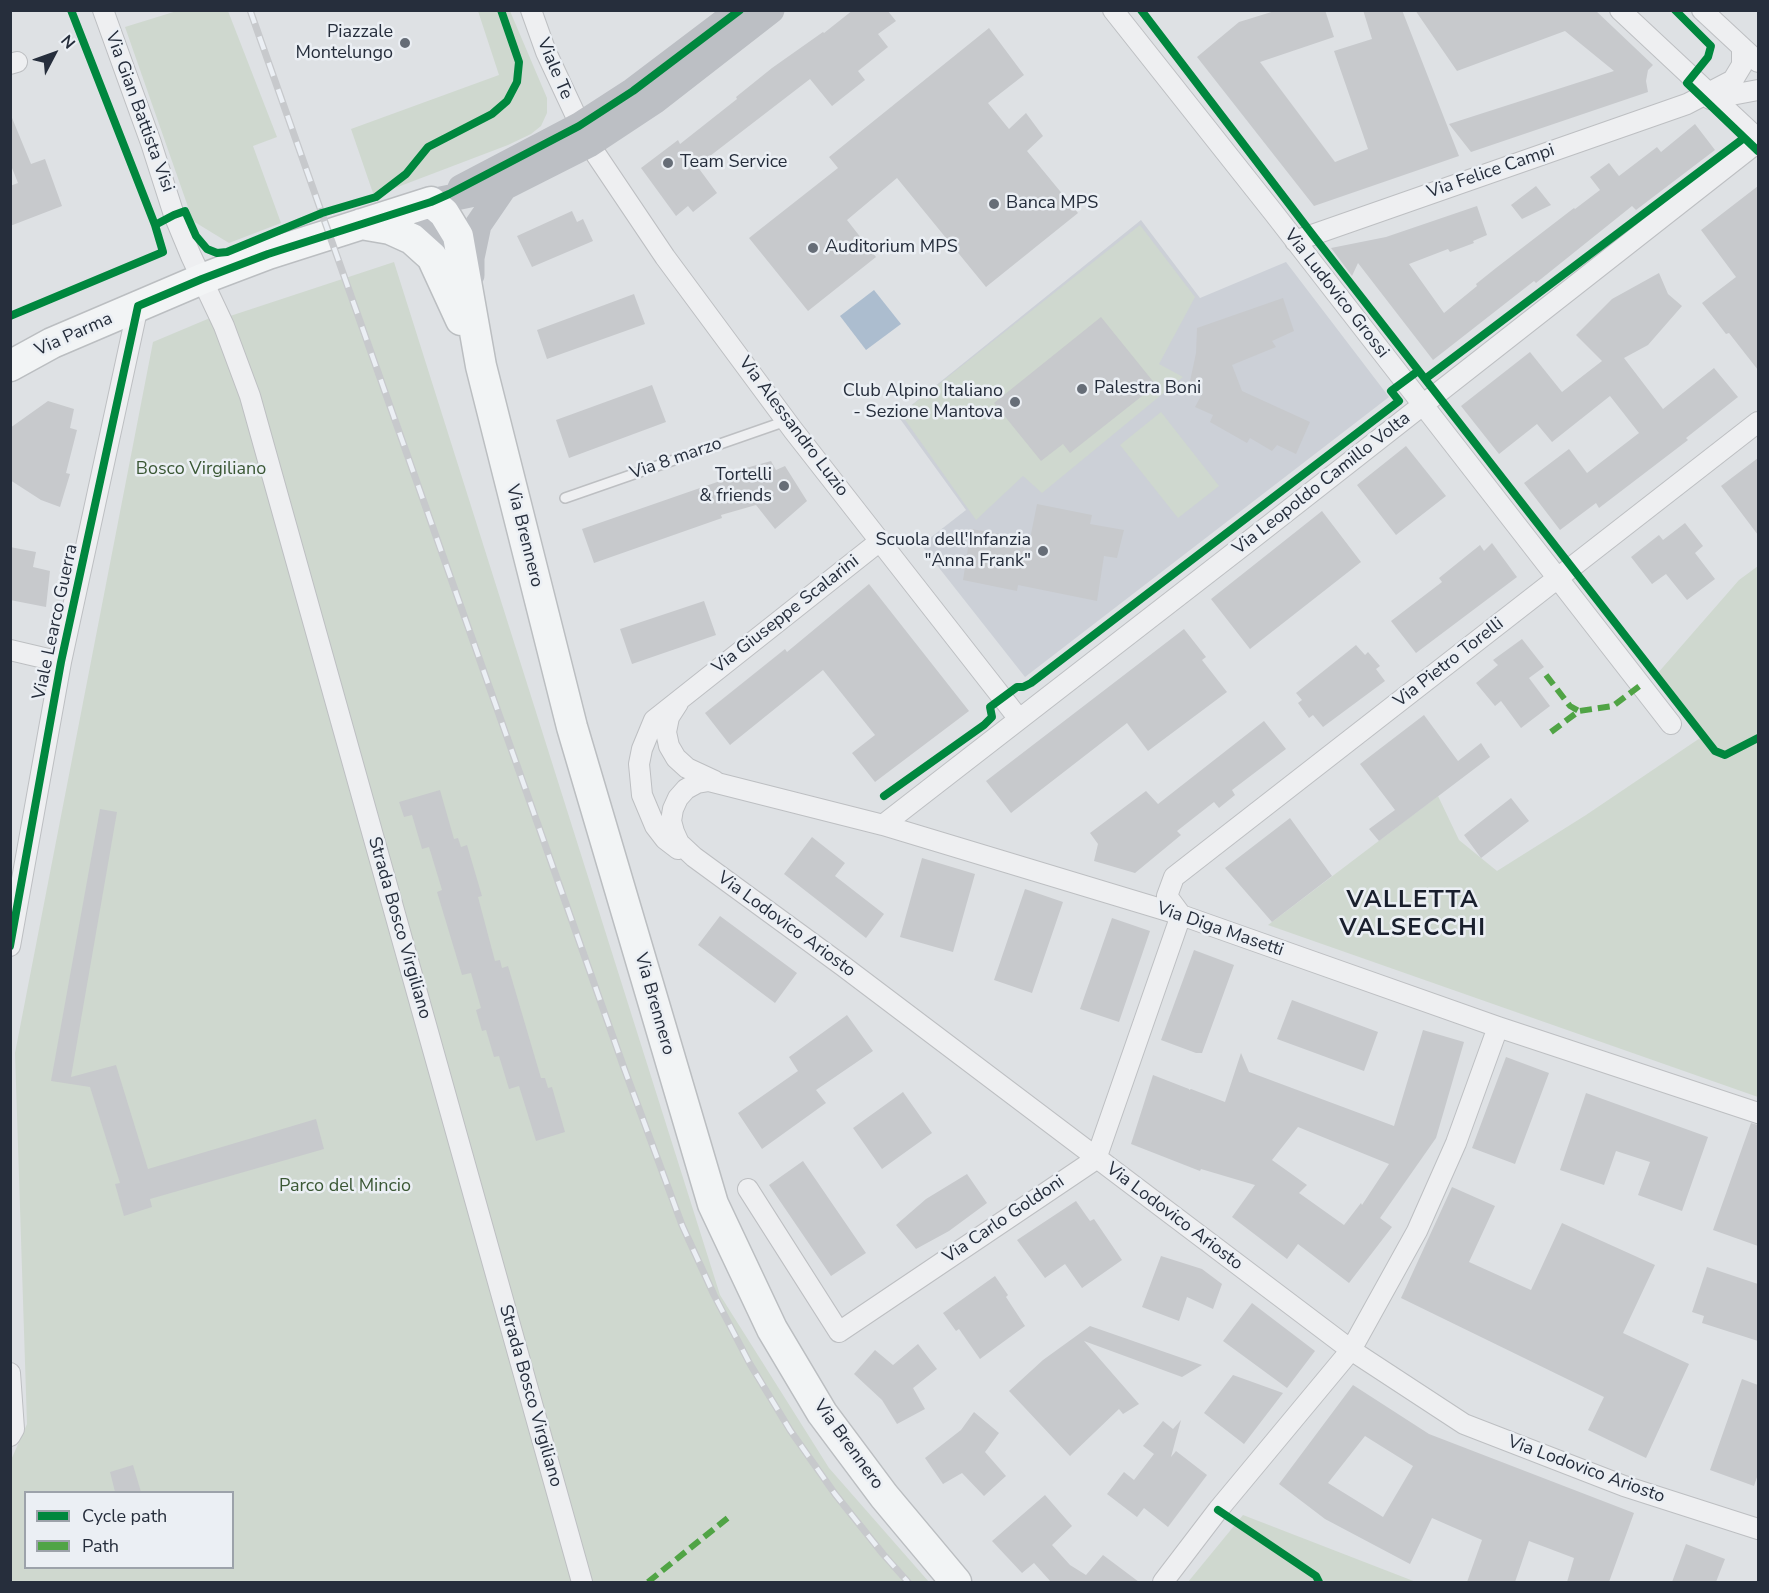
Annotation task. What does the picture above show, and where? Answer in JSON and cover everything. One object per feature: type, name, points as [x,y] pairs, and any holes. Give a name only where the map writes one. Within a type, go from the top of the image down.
[{"type":"main road","points":[[431,202],[504,187],[584,135],[633,91],[740,10]]},
{"type":"main road","points":[[431,202],[584,135],[654,101],[771,10]]},
{"type":"main road","name":"Via Brennero","points":[[481,366],[471,258],[478,225],[504,187]]},
{"type":"main road","name":"Via Parma","points":[[10,366],[52,343],[201,279],[268,254],[431,202]]},
{"type":"main road","name":"Via Brennero","points":[[431,202],[432,257],[481,366]]},
{"type":"main road","name":"Via Brennero","points":[[431,202],[444,213],[458,236],[481,366],[572,727],[713,1204],[772,1329],[822,1413],[884,1496],[956,1582]]},
{"type":"main road","name":"Via Brennero","points":[[358,224],[390,229],[412,239],[432,257]]},
{"type":"street","name":"Via Gian Battista Visi","points":[[103,10],[151,143],[174,215],[201,279]]},
{"type":"street","name":"Viale Te","points":[[531,10],[546,52],[584,135]]},
{"type":"street","name":"Via Ludovico Grossi","points":[[1113,10],[1671,724]]},
{"type":"street","points":[[1620,10],[1758,140]]},
{"type":"street","points":[[1702,10],[1758,62]]},
{"type":"street","name":"Via Felice Campi","points":[[1712,96],[1734,81],[1742,64],[1742,48]]},
{"type":"street","name":"Via Felice Campi","points":[[1295,241],[1687,104],[1712,96],[1758,90]]},
{"type":"street","name":"Via Alessandro Luzio","points":[[584,135],[665,257],[786,421],[1019,719]]},
{"type":"street","name":"Via Leopoldo Camillo Volta","points":[[883,825],[1735,161],[1758,140]]},
{"type":"street","name":"Strada Bosco Virgiliano","points":[[201,279],[224,326],[250,396],[582,1582]]},
{"type":"street","name":"Viale Learco Guerra","points":[[10,946],[62,662],[138,306]]},
{"type":"street","name":"Via Pietro Torelli","points":[[1181,915],[1167,896],[1174,877],[1758,422]]},
{"type":"street","name":"Via Giuseppe Scalarini","points":[[692,688],[880,541]]},
{"type":"street","points":[[10,650],[62,662]]},
{"type":"street","points":[[692,688],[676,705],[669,717],[666,732],[669,746],[676,758],[687,768],[721,783]]},
{"type":"street","points":[[692,688],[654,720],[642,749],[639,772],[642,795],[655,826],[665,838],[694,857]]},
{"type":"street","name":"Via Diga Masetti","points":[[678,798],[686,789],[697,783],[709,781],[883,825],[1181,915],[1498,1027],[1758,1113]]},
{"type":"street","name":"Via Lodovico Ariosto","points":[[678,798],[671,821],[679,843],[694,857],[843,966],[1351,1350],[1464,1424],[1624,1486],[1758,1529]]},
{"type":"street","points":[[1096,1159],[1181,915]]},
{"type":"street","points":[[1163,1582],[1218,1510],[1351,1350],[1417,1231],[1456,1143],[1498,1027]]},
{"type":"street","name":"Via Carlo Goldoni","points":[[748,1190],[839,1332],[1096,1159]]},
{"type":"street","points":[[10,1373],[14,1429],[10,1436]]},
{"type":"lane","name":"Via 8 marzo","points":[[565,498],[786,421]]},
{"type":"shaded area","points":[[1141,220],[1200,298],[1286,262],[1389,397],[1025,677],[921,545],[966,510],[898,416]]},
{"type":"green space","points":[[180,10],[228,11],[277,137],[253,146],[281,223],[229,243],[193,221],[125,27]]},
{"type":"green space","points":[[478,11],[510,11],[547,98],[547,113],[541,126],[531,134],[508,145],[374,196],[351,129],[499,75]]},
{"type":"green space","points":[[1140,225],[1195,297],[1159,364],[1183,377],[1042,493],[1023,476],[976,520],[901,414]]},
{"type":"green space","name":"Parco del Mincio","points":[[394,262],[720,1295],[829,1468],[929,1582],[11,1582],[11,1460],[27,1424],[15,1053],[153,342],[210,318],[212,322]]},
{"type":"green space","points":[[1161,412],[1219,486],[1178,518],[1120,445]]},
{"type":"green space","points":[[1758,566],[1758,1097],[1268,925],[1438,796],[1459,840],[1497,871],[1586,815],[1706,734],[1657,674],[1739,580]]},
{"type":"green space","points":[[1243,1515],[1416,1582],[1188,1582]]},
{"type":"water","points":[[874,290],[901,324],[866,350],[840,316]]},
{"type":"building","points":[[853,10],[887,10],[896,21],[878,34],[888,47],[858,71],[865,80],[832,106],[810,79],[697,166],[717,193],[693,212],[688,206],[676,216],[641,168],[678,140],[680,144],[772,68],[824,33]]},
{"type":"building","points":[[1278,10],[1325,10],[1334,37],[1260,62],[1335,162],[1368,149],[1334,51],[1372,39],[1363,10],[1402,10],[1459,156],[1314,206],[1197,57],[1239,22]]},
{"type":"building","points":[[1415,10],[1595,10],[1653,65],[1648,70],[1646,81],[1648,92],[1471,152],[1449,124],[1614,71],[1565,31],[1457,71]]},
{"type":"building","points":[[989,28],[1024,75],[988,103],[1009,129],[1026,113],[1043,136],[1027,151],[1078,213],[986,287],[897,178],[847,220],[876,257],[808,311],[749,238],[838,168],[829,157]]},
{"type":"building","points":[[10,113],[31,164],[45,159],[62,206],[10,226],[10,186],[18,183],[10,163]]},
{"type":"building","points":[[1695,124],[1715,150],[1636,210],[1632,206],[1536,283],[1534,281],[1433,360],[1358,263],[1352,276],[1331,248],[1386,237],[1477,206],[1487,235],[1473,241],[1474,243],[1450,252],[1448,249],[1409,264],[1444,313],[1496,268],[1600,190],[1590,177],[1609,163],[1619,176],[1657,147],[1661,152]]},
{"type":"building","points":[[1536,186],[1551,205],[1522,219],[1511,205]]},
{"type":"building","points":[[1758,186],[1758,370],[1702,303],[1736,277],[1701,230]]},
{"type":"building","points":[[572,211],[577,222],[583,219],[593,241],[532,267],[517,236]]},
{"type":"building","points":[[1659,273],[1668,294],[1682,306],[1648,345],[1624,358],[1663,409],[1714,368],[1738,397],[1686,438],[1688,440],[1599,508],[1596,503],[1560,530],[1524,483],[1569,449],[1587,473],[1639,433],[1610,396],[1552,442],[1537,424],[1499,454],[1461,406],[1530,352],[1562,392],[1602,361],[1576,335],[1612,299]]},
{"type":"building","points":[[634,294],[645,324],[547,359],[537,330]]},
{"type":"building","points":[[1283,298],[1294,331],[1272,341],[1276,347],[1232,365],[1242,391],[1310,422],[1296,454],[1277,445],[1272,451],[1250,438],[1247,443],[1210,422],[1213,415],[1195,407],[1203,392],[1189,386],[1196,353],[1197,328]]},
{"type":"building","name":"Palestra Boni","points":[[1101,317],[1156,385],[1070,453],[1063,444],[1041,461],[994,403]]},
{"type":"building","points":[[652,385],[666,422],[569,458],[556,420]]},
{"type":"building","points":[[48,401],[74,409],[70,428],[77,430],[66,473],[70,474],[60,507],[41,500],[10,480],[10,428]]},
{"type":"building","points":[[1406,446],[1446,496],[1396,535],[1357,485]]},
{"type":"building","points":[[1758,458],[1758,535],[1721,486]]},
{"type":"building","points":[[771,461],[776,470],[785,466],[807,501],[775,529],[756,505],[721,515],[722,518],[594,563],[582,529],[723,480],[721,475]]},
{"type":"building","name":"Scuola dell'Infanzia \"Anna Frank\"","points":[[1037,504],[1092,515],[1090,524],[1124,530],[1117,558],[1104,556],[1097,601],[1018,585],[1017,591],[963,580],[971,529],[1030,539]]},
{"type":"building","points":[[1322,511],[1361,562],[1250,649],[1211,599]]},
{"type":"building","points":[[1685,523],[1703,546],[1695,553],[1715,579],[1687,600],[1666,574],[1652,584],[1631,557],[1659,535],[1663,540]]},
{"type":"building","points":[[1492,543],[1517,577],[1416,653],[1391,621],[1442,582],[1439,578],[1480,545],[1484,551]]},
{"type":"building","points":[[10,547],[36,552],[33,567],[50,571],[46,607],[10,600]]},
{"type":"building","points":[[869,584],[969,711],[875,782],[852,753],[875,735],[823,670],[730,745],[705,713],[785,649],[787,652]]},
{"type":"building","points":[[704,601],[716,635],[632,664],[620,629]]},
{"type":"building","points":[[1184,629],[1206,657],[1202,660],[1227,692],[1148,751],[1127,723],[1011,813],[986,781]]},
{"type":"building","points":[[1522,639],[1544,667],[1529,678],[1550,706],[1521,728],[1501,701],[1495,706],[1476,683],[1498,665],[1493,660]]},
{"type":"building","points":[[1356,645],[1365,655],[1368,652],[1380,666],[1376,669],[1385,681],[1323,727],[1313,715],[1309,718],[1298,703],[1302,700],[1296,693]]},
{"type":"building","points":[[1424,715],[1458,761],[1481,743],[1490,757],[1379,841],[1369,829],[1395,810],[1360,764]]},
{"type":"building","points":[[1264,721],[1286,749],[1232,790],[1235,795],[1219,808],[1214,802],[1177,831],[1181,835],[1135,873],[1094,861],[1098,844],[1090,833],[1146,791],[1158,804]]},
{"type":"building","points":[[440,790],[454,839],[458,838],[461,847],[467,845],[482,896],[478,897],[495,961],[500,960],[502,968],[508,966],[541,1078],[545,1078],[548,1088],[552,1087],[565,1132],[536,1141],[519,1086],[509,1089],[499,1056],[494,1057],[486,1030],[482,1031],[476,1010],[481,1008],[471,973],[462,975],[437,892],[442,890],[429,847],[422,849],[412,815],[404,817],[399,802]]},
{"type":"building","points":[[1511,798],[1529,821],[1481,858],[1464,835]]},
{"type":"building","points":[[100,809],[117,812],[71,1077],[116,1065],[148,1169],[316,1119],[324,1149],[150,1199],[152,1207],[124,1216],[115,1184],[120,1183],[90,1087],[51,1081]]},
{"type":"building","points":[[1290,818],[1332,876],[1272,922],[1225,868]]},
{"type":"building","points":[[812,837],[845,863],[835,876],[884,914],[866,938],[784,874]]},
{"type":"building","points":[[922,858],[975,874],[953,952],[900,937]]},
{"type":"building","points":[[1025,889],[1063,902],[1032,993],[994,980]]},
{"type":"building","points":[[720,916],[797,973],[775,1003],[698,945]]},
{"type":"building","points":[[1112,918],[1150,931],[1119,1022],[1080,1009]]},
{"type":"building","points":[[1194,950],[1234,965],[1202,1053],[1196,1053],[1161,1040]]},
{"type":"building","points":[[1292,1000],[1378,1032],[1364,1071],[1277,1039]]},
{"type":"building","points":[[847,1015],[873,1051],[816,1090],[826,1103],[762,1149],[738,1113],[798,1071],[789,1057]]},
{"type":"building","points":[[1423,1030],[1464,1042],[1436,1138],[1380,1218],[1392,1227],[1349,1283],[1298,1244],[1287,1259],[1232,1217],[1255,1185],[1201,1169],[1200,1171],[1131,1144],[1153,1075],[1225,1102],[1241,1053],[1249,1072],[1394,1126]],"holes":[[[1298,1127],[1389,1164],[1362,1205],[1361,1203],[1344,1225],[1299,1193],[1307,1185],[1272,1160]]]},
{"type":"building","points":[[1506,1057],[1549,1073],[1515,1164],[1472,1148]]},
{"type":"building","points":[[903,1092],[932,1133],[882,1169],[853,1128]]},
{"type":"building","points":[[1586,1093],[1708,1137],[1682,1211],[1638,1195],[1650,1162],[1616,1151],[1604,1185],[1560,1170]]},
{"type":"building","points":[[1751,1123],[1758,1125],[1758,1246],[1713,1230]]},
{"type":"building","points":[[803,1161],[866,1253],[831,1276],[769,1185]]},
{"type":"building","points":[[967,1174],[987,1203],[949,1231],[916,1249],[896,1225],[926,1199]]},
{"type":"building","points":[[1452,1187],[1495,1206],[1469,1262],[1531,1290],[1562,1223],[1655,1265],[1623,1333],[1689,1364],[1646,1458],[1588,1430],[1604,1397],[1401,1298]]},
{"type":"building","points":[[1076,1201],[1090,1221],[1094,1219],[1122,1260],[1082,1288],[1065,1264],[1045,1278],[1017,1240]]},
{"type":"building","points":[[1161,1256],[1202,1269],[1222,1284],[1213,1309],[1187,1297],[1179,1321],[1142,1307]]},
{"type":"building","points":[[1707,1267],[1758,1284],[1758,1341],[1702,1323],[1704,1316],[1692,1312]]},
{"type":"building","points":[[995,1276],[1025,1326],[980,1359],[959,1329],[956,1331],[943,1313]]},
{"type":"building","points":[[1252,1303],[1315,1351],[1287,1388],[1223,1341]]},
{"type":"building","points":[[1090,1326],[1202,1365],[1182,1377],[1084,1341],[1139,1404],[1123,1414],[1119,1409],[1070,1456],[1009,1391],[1043,1360]]},
{"type":"building","points":[[918,1344],[937,1369],[913,1388],[925,1409],[897,1424],[882,1400],[854,1374],[875,1350],[893,1365]]},
{"type":"building","points":[[1233,1375],[1283,1393],[1244,1444],[1204,1413]]},
{"type":"building","points":[[1742,1379],[1758,1385],[1758,1474],[1754,1486],[1710,1470]]},
{"type":"building","points":[[1353,1385],[1429,1434],[1634,1513],[1609,1582],[1567,1582],[1574,1558],[1529,1541],[1515,1582],[1467,1582],[1482,1540],[1432,1518],[1410,1564],[1325,1519],[1279,1484]],"holes":[[[1365,1436],[1413,1466],[1383,1517],[1328,1483]]]},
{"type":"building","points":[[974,1412],[999,1433],[985,1452],[1006,1476],[984,1496],[962,1473],[943,1484],[925,1458],[961,1430]]},
{"type":"building","points":[[1181,1420],[1171,1457],[1176,1451],[1207,1475],[1168,1527],[1144,1508],[1137,1517],[1107,1494],[1124,1472],[1134,1480],[1154,1454],[1143,1446],[1163,1421],[1173,1429]]},
{"type":"building","points":[[133,1465],[141,1491],[115,1491],[110,1472]]},
{"type":"building","points":[[1045,1495],[1072,1526],[1052,1545],[1070,1565],[1086,1575],[1103,1555],[1139,1582],[1051,1582],[1034,1563],[1022,1573],[992,1541]]},
{"type":"building","points":[[1686,1544],[1725,1559],[1716,1582],[1672,1582]]},
{"type":"railway","points":[[250,10],[624,1068],[682,1225],[714,1295],[750,1364],[790,1430],[835,1494],[908,1582]]},
{"type":"marked path","points":[[1546,675],[1570,706],[1579,711]]},
{"type":"marked path","points":[[1551,732],[1579,711],[1613,706],[1641,685]]},
{"type":"marked path","points":[[648,1582],[729,1517]]},
{"type":"cycle path","points":[[71,10],[155,225]]},
{"type":"cycle path","points":[[10,316],[163,252],[155,225],[185,211],[196,236],[207,249],[217,253],[227,252],[322,213],[376,197],[406,174],[428,147],[492,114],[507,101],[517,82],[519,62],[501,10]]},
{"type":"cycle path","points":[[10,946],[61,662],[138,306],[268,254],[431,202],[449,194],[579,126],[633,91],[740,10]]},
{"type":"cycle path","points":[[1141,10],[1312,234],[1715,751],[1725,755],[1758,738]]},
{"type":"cycle path","points":[[1675,10],[1711,46],[1708,57],[1687,83],[1758,151]]},
{"type":"cycle path","points":[[1425,379],[1744,138]]},
{"type":"cycle path","points":[[884,796],[984,725],[992,717],[990,707],[1017,687],[1031,683],[1399,401],[1391,391],[1418,371]]},
{"type":"cycle path","points":[[1218,1510],[1316,1576],[1319,1582]]},
{"type":"place","name":"Piazzale Montelungo","points":[[405,43]]},
{"type":"place","name":"Team Service","points":[[668,163]]},
{"type":"place","name":"Banca MPS","points":[[994,204]]},
{"type":"place","name":"Auditorium MPS","points":[[813,248]]},
{"type":"place","name":"Palestra Boni","points":[[1082,389]]},
{"type":"place","name":"Club Alpino Italiano - Sezione Mantova","points":[[1015,402]]},
{"type":"place","name":"Tortelli & friends","points":[[784,486]]},
{"type":"place","name":"Scuola dell'Infanzia \"Anna Frank\"","points":[[1043,551]]},
{"type":"district","name":"VALLETTA VALSECCHI","points":[[1413,915]]},
{"type":"park label","name":"Bosco Virgiliano","points":[[201,470]]}]
